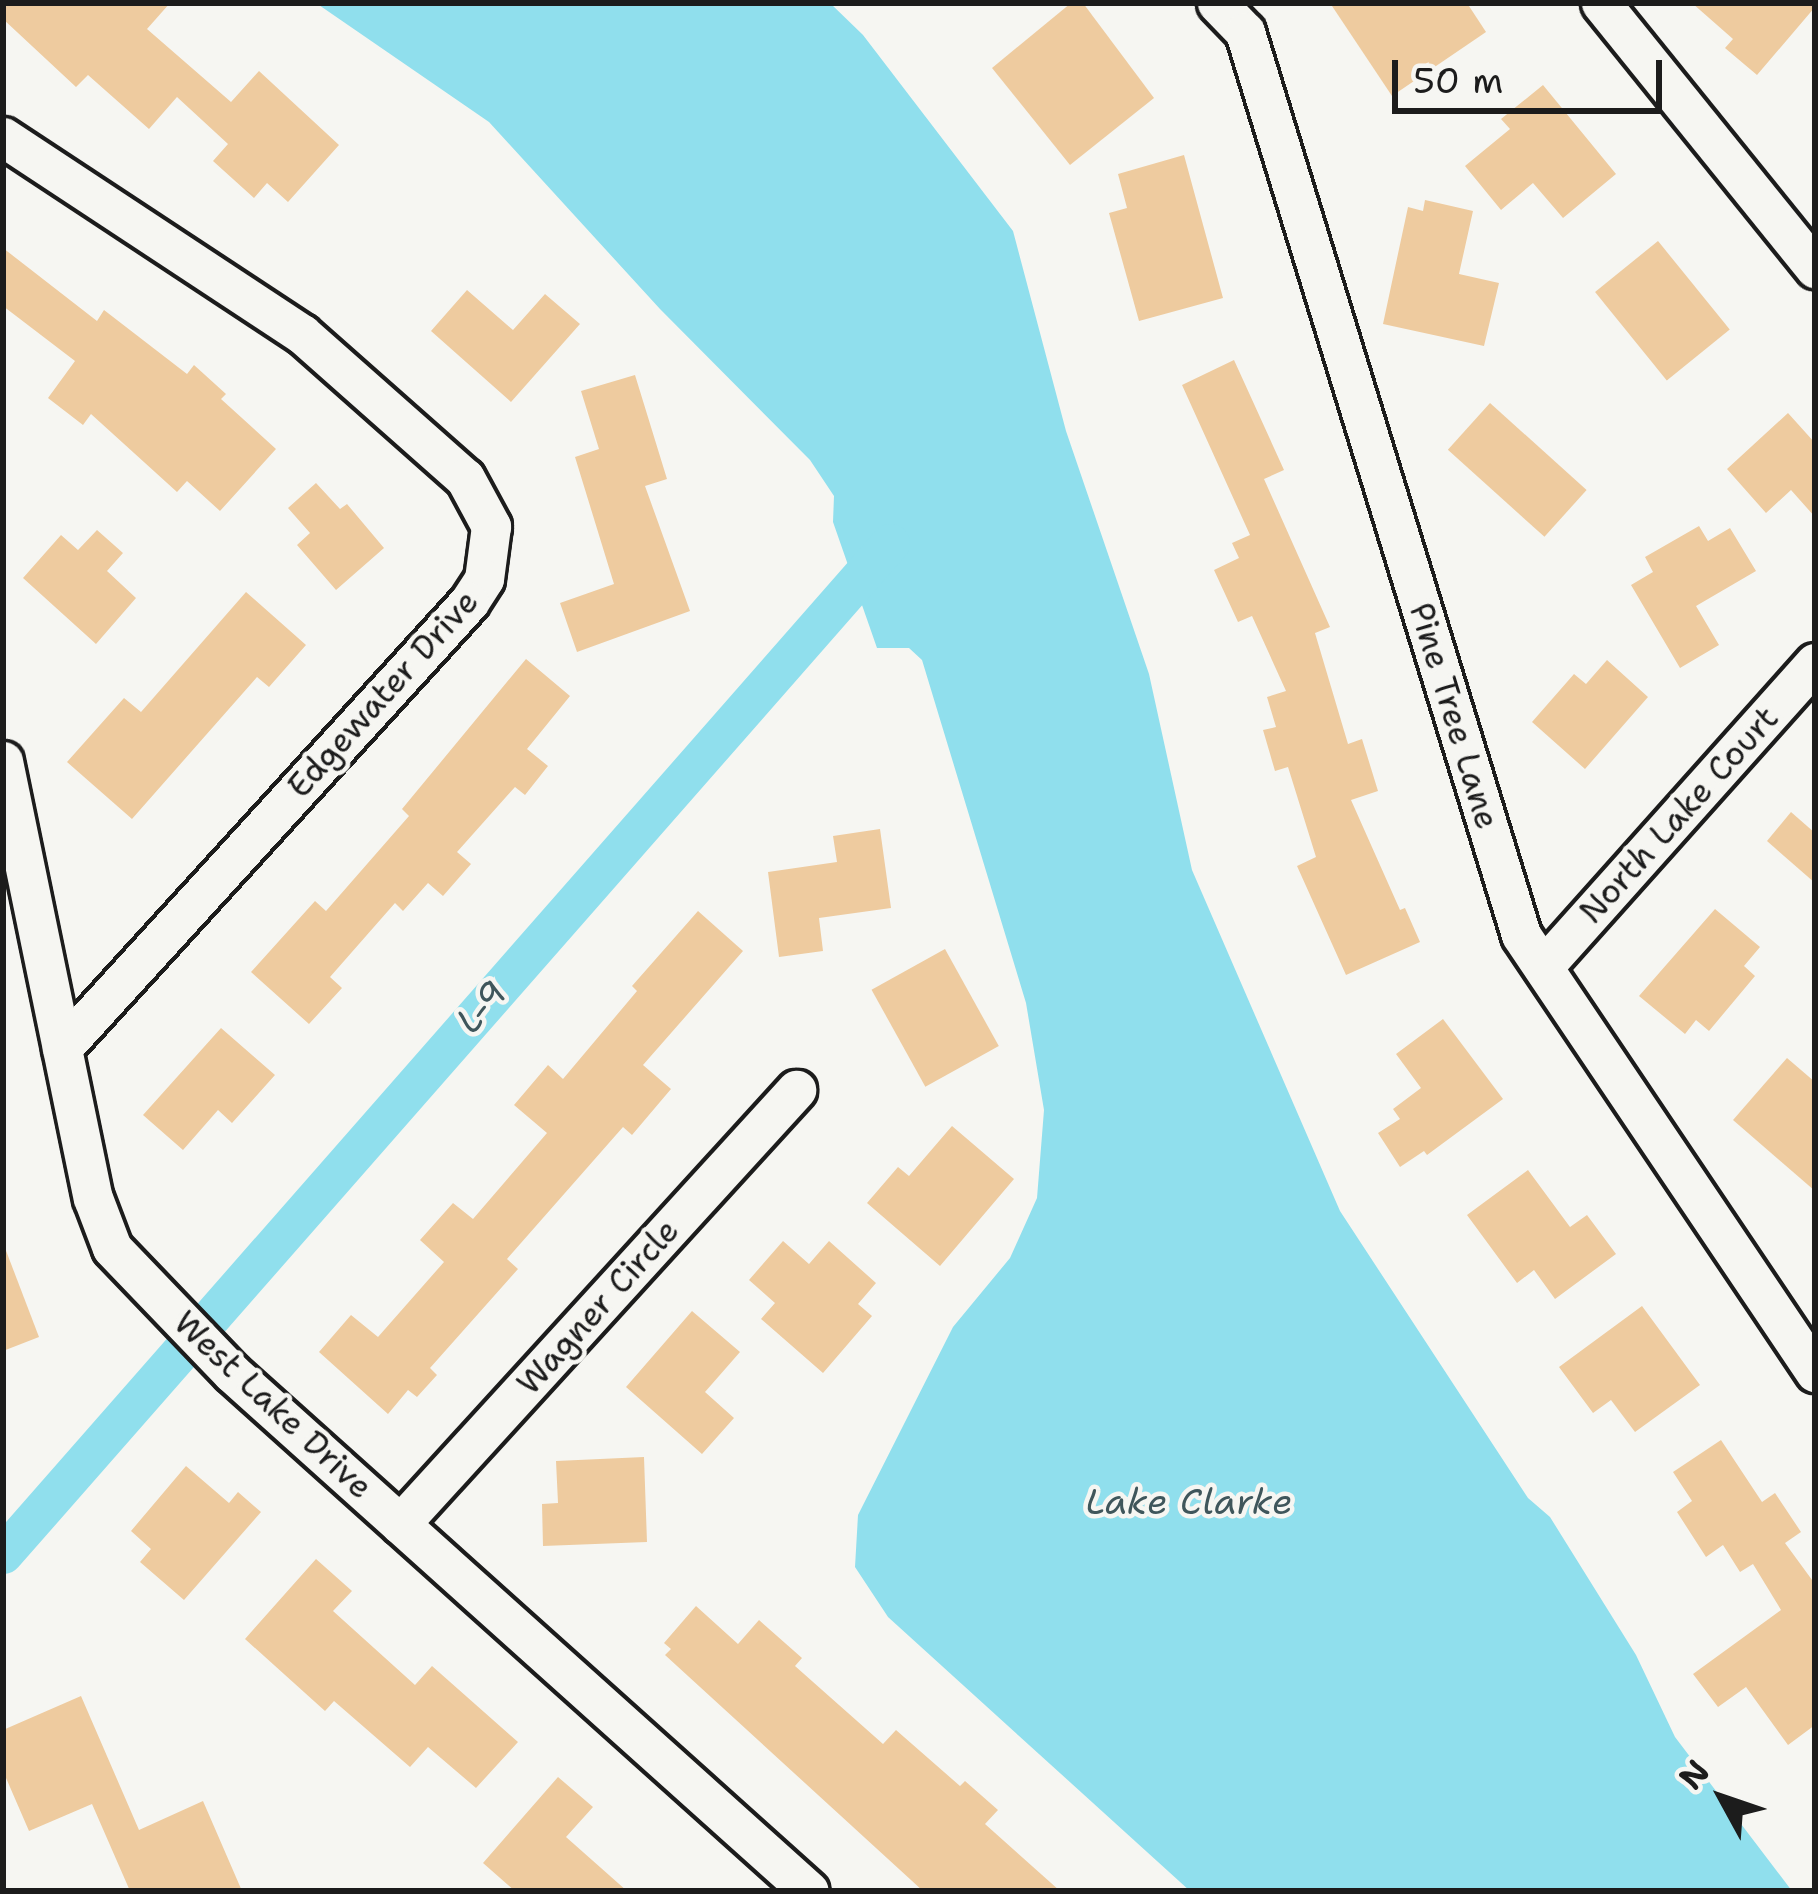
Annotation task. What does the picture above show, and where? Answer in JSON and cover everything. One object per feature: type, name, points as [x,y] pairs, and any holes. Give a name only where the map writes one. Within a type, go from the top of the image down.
[{"type":"street","name":"Pine Tree Lane","points":[[1217,3],[1245,32],[1521,934],[1810,1352]]},
{"type":"street","points":[[1601,3],[1815,268]]},
{"type":"street","name":"Edgewater Drive","points":[[3,137],[302,334],[465,478],[491,526],[484,580],[469,602],[62,1048]]},
{"type":"street","name":"North Lake Court","points":[[1543,967],[1815,663]]},
{"type":"street","name":"West Lake Drive","points":[[3,761],[100,1224],[128,1269],[232,1373],[809,1891]]},
{"type":"street","name":"Wagner Circle","points":[[400,1524],[796,1090]]},
{"type":"water","name":"Lake Clarke","points":[[316,3],[830,3],[863,35],[1013,231],[1066,431],[1149,674],[1192,870],[1340,1211],[1528,1498],[1550,1517],[1636,1655],[1675,1737],[1792,1891],[1190,1891],[888,1617],[855,1567],[858,1515],[953,1327],[1010,1258],[1037,1198],[1044,1110],[1026,1003],[922,660],[909,648],[877,648],[833,522],[834,496],[810,460],[660,309],[489,122]]},
{"type":"building","points":[[3,3],[170,3],[147,29],[231,102],[259,71],[339,145],[288,202],[267,183],[254,198],[213,161],[228,144],[177,97],[149,129],[88,75],[76,87],[3,19]]},
{"type":"building","points":[[1071,3],[1083,3],[1154,98],[1070,165],[992,68]]},
{"type":"building","points":[[1330,3],[1467,3],[1486,32],[1392,96]]},
{"type":"building","points":[[1692,3],[1815,3],[1815,7],[1757,75],[1725,48],[1733,39]]},
{"type":"building","points":[[1543,85],[1616,174],[1563,218],[1533,183],[1501,210],[1465,166],[1510,129],[1501,119]]},
{"type":"building","points":[[1184,155],[1223,298],[1139,321],[1109,213],[1127,208],[1118,174]]},
{"type":"building","points":[[1425,200],[1473,211],[1459,274],[1499,283],[1484,346],[1383,324],[1408,207],[1423,211]]},
{"type":"building","points":[[1658,241],[1730,330],[1667,381],[1595,292]]},
{"type":"building","points":[[3,248],[97,321],[104,310],[187,374],[194,365],[226,394],[221,399],[276,449],[220,511],[187,481],[177,492],[91,414],[83,425],[48,398],[75,361],[3,306]]},
{"type":"building","points":[[467,290],[513,330],[545,294],[580,324],[511,402],[431,331]]},
{"type":"building","points":[[1234,360],[1284,470],[1264,479],[1330,627],[1315,633],[1348,744],[1362,739],[1378,791],[1351,800],[1400,910],[1405,908],[1420,942],[1346,975],[1297,866],[1316,857],[1288,767],[1275,771],[1263,730],[1276,727],[1267,697],[1286,691],[1252,616],[1238,622],[1214,570],[1239,558],[1232,543],[1250,535],[1182,385]]},
{"type":"building","points":[[635,375],[667,479],[645,486],[690,611],[577,652],[560,603],[614,584],[575,457],[599,449],[581,391]]},
{"type":"building","points":[[1490,403],[1587,490],[1544,537],[1448,450]]},
{"type":"building","points":[[1788,413],[1815,443],[1815,517],[1791,490],[1766,513],[1727,469]]},
{"type":"building","points":[[316,483],[340,509],[347,504],[384,548],[336,590],[297,545],[310,533],[288,508]]},
{"type":"building","points":[[1699,526],[1708,541],[1730,528],[1756,571],[1696,606],[1719,645],[1680,668],[1631,585],[1653,572],[1645,557]]},
{"type":"building","points":[[97,530],[123,553],[107,571],[136,598],[96,644],[23,578],[61,535],[78,550]]},
{"type":"building","points":[[246,592],[306,645],[269,687],[257,677],[132,819],[67,762],[124,698],[141,712]]},
{"type":"building","points":[[526,659],[570,696],[527,749],[548,766],[525,795],[515,787],[457,852],[471,864],[443,896],[428,883],[403,911],[395,903],[330,977],[342,988],[309,1024],[251,972],[315,901],[326,911],[409,816],[402,809]]},
{"type":"building","points":[[1607,660],[1648,697],[1585,769],[1532,722],[1574,674],[1586,684]]},
{"type":"building","points":[[1791,812],[1815,833],[1815,883],[1767,841]]},
{"type":"building","points":[[880,829],[891,908],[819,918],[823,951],[779,957],[768,872],[837,862],[833,836]]},
{"type":"building","points":[[1715,909],[1760,947],[1744,966],[1755,976],[1709,1031],[1696,1020],[1685,1034],[1639,996]]},
{"type":"building","points":[[698,911],[743,951],[643,1065],[671,1089],[632,1135],[623,1127],[507,1259],[518,1269],[430,1368],[437,1375],[417,1397],[408,1390],[388,1414],[319,1352],[351,1315],[378,1337],[444,1262],[420,1240],[453,1203],[473,1219],[547,1133],[514,1105],[548,1065],[563,1079],[637,991],[632,986]]},
{"type":"building","points":[[945,949],[999,1046],[925,1087],[872,990]]},
{"type":"building","points":[[1443,1019],[1503,1099],[1427,1155],[1424,1151],[1400,1167],[1378,1133],[1400,1119],[1393,1109],[1421,1088],[1396,1054]]},
{"type":"building","points":[[221,1028],[275,1075],[232,1123],[218,1110],[183,1150],[143,1115]]},
{"type":"building","points":[[1787,1058],[1815,1082],[1815,1191],[1733,1120]]},
{"type":"building","points":[[952,1126],[1014,1179],[940,1266],[867,1203],[898,1167],[909,1176]]},
{"type":"building","points":[[1528,1170],[1570,1227],[1587,1215],[1616,1254],[1555,1299],[1534,1270],[1517,1283],[1467,1215]]},
{"type":"building","points":[[783,1241],[809,1264],[829,1241],[876,1283],[858,1304],[872,1316],[823,1373],[761,1319],[775,1303],[749,1280]]},
{"type":"building","points":[[3,1249],[39,1337],[3,1351]]},
{"type":"building","points":[[1642,1306],[1700,1385],[1635,1432],[1611,1400],[1593,1413],[1559,1367]]},
{"type":"building","points":[[692,1311],[740,1352],[705,1392],[734,1418],[702,1454],[626,1387]]},
{"type":"building","points":[[1721,1440],[1762,1502],[1775,1493],[1801,1532],[1785,1543],[1815,1584],[1815,1725],[1788,1745],[1746,1687],[1718,1707],[1693,1674],[1781,1610],[1753,1564],[1740,1572],[1723,1545],[1706,1557],[1677,1512],[1692,1501],[1673,1472]]},
{"type":"building","points":[[644,1457],[647,1542],[543,1546],[542,1504],[558,1503],[556,1461]]},
{"type":"building","points":[[186,1466],[229,1503],[238,1492],[261,1512],[184,1600],[140,1562],[151,1549],[131,1531]]},
{"type":"building","points":[[316,1559],[352,1591],[333,1611],[415,1685],[432,1666],[518,1742],[476,1788],[428,1747],[410,1767],[334,1701],[325,1711],[245,1639]]},
{"type":"building","points":[[696,1606],[738,1644],[759,1620],[802,1658],[795,1666],[883,1744],[896,1730],[960,1786],[965,1781],[998,1810],[985,1824],[1060,1891],[923,1891],[665,1655],[671,1649],[664,1643]]},
{"type":"building","points":[[81,1696],[139,1830],[203,1801],[242,1891],[130,1891],[92,1804],[29,1831],[3,1771],[3,1730]]},
{"type":"building","points":[[558,1777],[593,1807],[566,1837],[627,1891],[515,1891],[483,1863]]},
{"type":"waterway","name":"L-9","points":[[3,1554],[890,543]]}]
